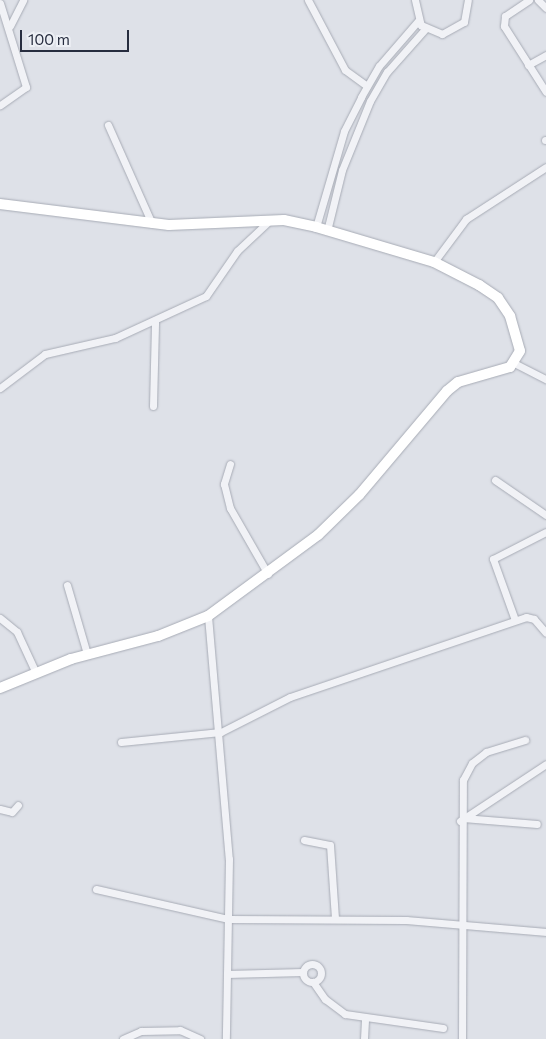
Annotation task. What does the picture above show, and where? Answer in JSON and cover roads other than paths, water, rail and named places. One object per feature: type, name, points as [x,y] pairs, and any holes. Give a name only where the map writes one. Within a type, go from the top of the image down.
[{"type":"street","points":[[10,26],[23,0]]},
{"type":"street","points":[[308,0],[345,70],[367,86]]},
{"type":"street","points":[[416,0],[418,21],[425,29],[442,34],[458,28],[468,14],[468,0]]},
{"type":"street","points":[[529,0],[504,20],[528,65],[546,92]]},
{"type":"street","points":[[538,0],[546,8]]},
{"type":"street","points":[[0,3],[6,10],[26,87],[0,106]]},
{"type":"street","points":[[6,10],[18,10]]},
{"type":"street","points":[[316,228],[344,131],[367,86],[418,21]]},
{"type":"street","points":[[327,231],[342,170],[370,101],[387,72],[425,29]]},
{"type":"street","points":[[528,65],[546,55]]},
{"type":"street","points":[[108,125],[152,224]]},
{"type":"street","points":[[434,262],[466,219],[546,167]]},
{"type":"street","points":[[0,204],[152,224],[270,220],[316,228],[434,262],[498,298],[510,316],[520,350],[514,363]]},
{"type":"street","points":[[0,388],[45,354],[115,338],[155,322],[206,296],[237,251],[270,220]]},
{"type":"street","points":[[153,406],[155,322]]},
{"type":"street","points":[[0,688],[35,671],[87,654],[158,636],[208,616],[268,574],[359,495],[447,391],[458,382],[514,363],[546,379]]},
{"type":"street","points":[[230,464],[224,484],[230,508],[268,574]]},
{"type":"street","points":[[495,480],[546,515]]},
{"type":"street","points":[[515,620],[493,559],[546,532]]},
{"type":"street","points":[[67,585],[87,654]]},
{"type":"street","points":[[208,616],[221,732],[228,919],[226,1039]]},
{"type":"street","points":[[121,742],[221,732],[290,697],[515,620],[530,617],[546,632]]},
{"type":"street","points":[[0,618],[17,632],[35,671]]},
{"type":"street","points":[[462,1039],[463,780],[472,763],[486,752],[525,740]]},
{"type":"street","points":[[462,820],[546,764]]},
{"type":"street","points":[[0,809],[12,812],[18,805]]},
{"type":"street","points":[[462,820],[537,824]]},
{"type":"street","points":[[304,840],[330,845],[335,919]]},
{"type":"street","points":[[96,889],[228,919],[335,919],[463,924],[546,932]]},
{"type":"street","points":[[227,974],[303,972],[311,964],[320,967],[321,976],[314,982]]},
{"type":"street","points":[[303,972],[306,980],[314,982],[336,1009],[365,1018],[443,1028]]},
{"type":"street","points":[[364,1039],[365,1018]]},
{"type":"street","points":[[123,1039],[141,1031],[180,1030],[200,1039]]}]
